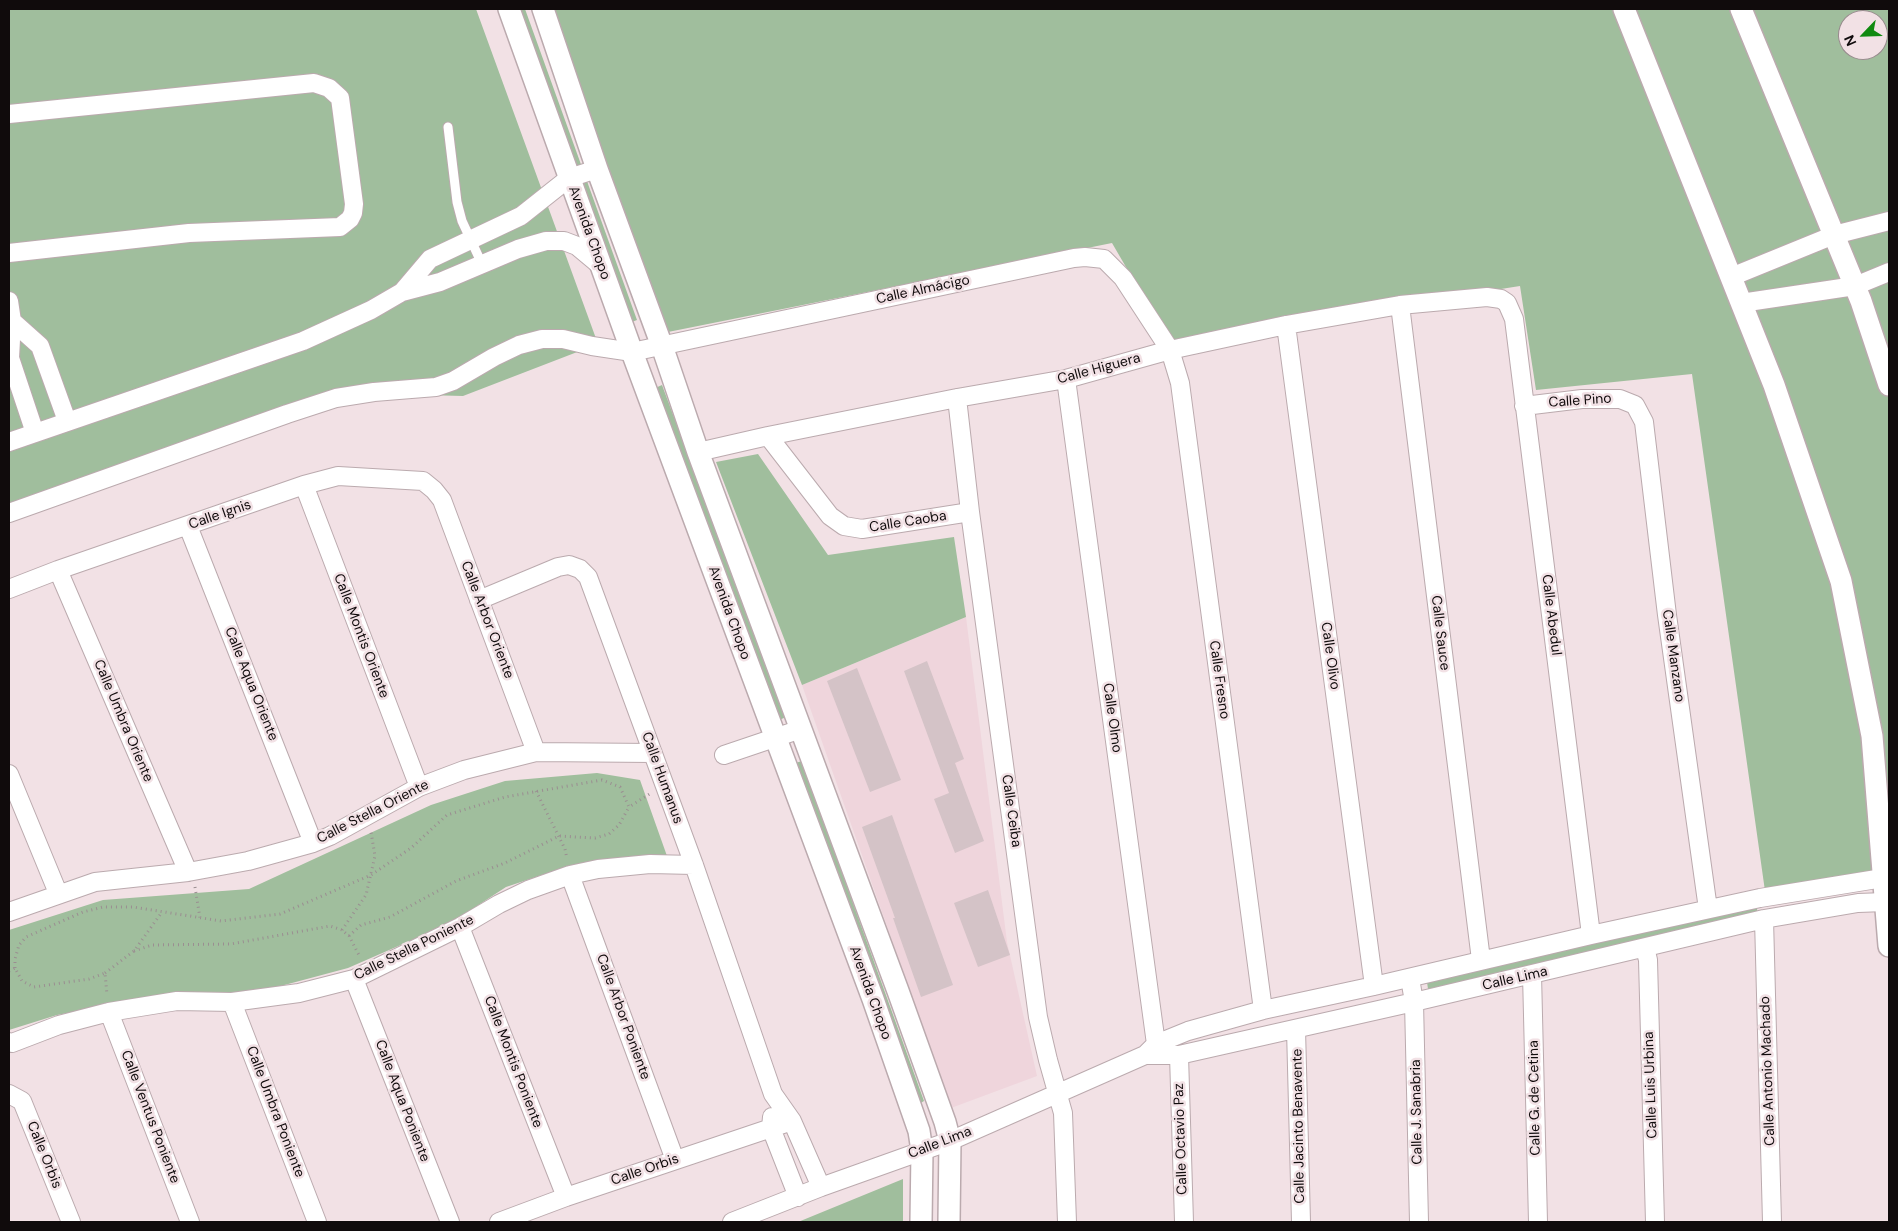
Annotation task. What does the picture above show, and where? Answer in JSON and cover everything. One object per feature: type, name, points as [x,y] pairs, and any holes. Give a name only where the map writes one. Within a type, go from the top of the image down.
[{"type":"street","name":"Avenida Chopo","points":[[509,9],[632,352],[876,1008],[919,1131],[922,1151],[922,1222]]},
{"type":"street","name":"Avenida Chopo","points":[[543,9],[596,169],[662,346],[698,452],[945,1122],[950,1140],[949,1222]]},
{"type":"street","points":[[1624,9],[1774,385],[1840,581],[1872,736],[1884,825],[1883,878],[1889,946]]},
{"type":"street","points":[[1741,9],[1855,286],[1889,385]]},
{"type":"street","points":[[9,114],[314,83],[329,88],[340,98],[354,204],[350,219],[340,227],[189,233],[9,253]]},
{"type":"street","points":[[402,292],[430,259],[521,216],[569,178],[596,169]]},
{"type":"street","points":[[1731,277],[1834,235],[1889,221]]},
{"type":"street","points":[[9,442],[303,341],[371,310],[402,292],[440,282],[518,249],[546,241],[564,241],[577,246],[601,266]]},
{"type":"street","name":"Calle Almácigo","points":[[9,512],[336,398],[374,392],[436,387],[453,381],[519,345],[542,339],[563,339],[592,346],[632,352],[1085,257],[1104,259],[1114,267],[1170,350]]},
{"type":"street","points":[[1742,303],[1855,286],[1889,272]]},
{"type":"street","name":"Calle Higuera","points":[[698,452],[957,398],[1066,379],[1170,350],[1286,325],[1400,305],[1487,297],[1502,299]]},
{"type":"street","name":"Calle Abedul","points":[[1502,299],[1507,303],[1514,319],[1591,935]]},
{"type":"street","points":[[9,301],[12,321],[9,359],[35,433]]},
{"type":"street","name":"Calle Sauce","points":[[1400,305],[1481,960]]},
{"type":"street","points":[[12,321],[40,346],[68,421]]},
{"type":"street","name":"Calle Olivo","points":[[1286,325],[1374,986]]},
{"type":"street","name":"Calle Fresno","points":[[1170,350],[1180,383],[1264,1010]]},
{"type":"street","name":"Calle Olmo","points":[[1066,379],[1153,1052]]},
{"type":"street","name":"Calle Ceiba","points":[[957,398],[970,512],[1038,1017],[1048,1060],[1059,1094],[1064,1122],[1067,1222]]},
{"type":"street","name":"Calle Pino","points":[[1524,406],[1582,399],[1609,398],[1620,399],[1635,405]]},
{"type":"street","name":"Calle Manzano","points":[[1635,405],[1644,422],[1647,437],[1667,616],[1708,909]]},
{"type":"street","name":"Calle Caoba","points":[[768,436],[830,516],[844,526],[862,529],[970,512]]},
{"type":"street","name":"Calle Ignis","points":[[9,589],[58,570],[304,485],[338,476],[423,480],[434,490]]},
{"type":"street","name":"Calle Montis Oriente","points":[[304,485],[419,787]]},
{"type":"street","name":"Calle Arbor Oriente","points":[[434,490],[442,500],[536,752]]},
{"type":"street","name":"Calle Aqua Oriente","points":[[188,526],[313,843]]},
{"type":"street","name":"Calle Humanus","points":[[479,600],[558,566],[569,565],[580,569],[588,577],[694,865],[773,1094],[792,1121],[821,1187]]},
{"type":"street","name":"Calle Umbra Oriente","points":[[58,570],[188,872]]},
{"type":"street","points":[[724,756],[800,728]]},
{"type":"street","name":"Calle Stella Oriente","points":[[9,912],[58,893],[95,882],[188,872],[248,861],[313,843],[366,817],[419,787],[464,770],[536,752],[652,753]]},
{"type":"street","points":[[9,774],[58,893]]},
{"type":"street","name":"Calle Stella Poniente","points":[[10,1042],[59,1025],[109,1012],[177,1001],[232,1002],[298,993],[361,976],[460,927],[499,904],[528,890],[570,875],[598,869],[650,864],[694,865]]},
{"type":"street","name":"Calle Arbor Poniente","points":[[570,875],[676,1160]]},
{"type":"street","name":"Calle Lima","points":[[732,1222],[950,1140],[1153,1052],[1188,1031],[1264,1010],[1708,909],[1760,898],[1883,878]]},
{"type":"street","name":"Calle Lima","points":[[1153,1052],[1178,1055],[1414,1002],[1764,919],[1858,903],[1885,902]]},
{"type":"street","name":"Calle Antonio Machado","points":[[1764,919],[1772,1222]]},
{"type":"street","name":"Calle Montis Poniente","points":[[460,927],[566,1197]]},
{"type":"street","name":"Calle Luis Urbina","points":[[1645,948],[1648,960],[1655,1222]]},
{"type":"street","name":"Calle G. de Cetina","points":[[1532,974],[1538,1222]]},
{"type":"street","name":"Calle Aqua Poniente","points":[[361,976],[450,1222]]},
{"type":"street","name":"Calle J. Sanabria","points":[[1410,978],[1414,1002],[1419,1222]]},
{"type":"street","name":"Calle Umbra Poniente","points":[[232,1002],[317,1222]]},
{"type":"street","name":"Calle Ventus Poniente","points":[[109,1012],[190,1222]]},
{"type":"street","name":"Calle Jacinto Benavente","points":[[1296,1029],[1301,1222]]},
{"type":"street","name":"Calle Octavio Paz","points":[[1178,1055],[1184,1222]]},
{"type":"street","name":"Calle Orbis","points":[[9,1094],[22,1101],[71,1222]]},
{"type":"street","name":"Calle Humanus","points":[[773,1094],[771,1128],[798,1197]]},
{"type":"street","name":"Calle Orbis","points":[[499,1222],[566,1197],[792,1121]]},
{"type":"lane","points":[[448,127],[457,202],[462,221],[482,264]]},
{"type":"path","points":[[361,976],[349,936],[342,930],[330,926],[230,944],[152,945],[134,952],[105,973],[89,979],[34,987],[22,981],[15,968],[15,959],[19,945],[26,937],[83,912],[103,907],[126,907],[221,921],[280,914],[371,875],[411,848],[448,815],[505,797],[602,780],[620,787],[629,807]]},
{"type":"path","points":[[349,936],[361,925],[390,917],[456,881],[505,863],[558,836],[594,838],[609,834],[619,825],[629,807],[665,785]]},
{"type":"path","points":[[536,791],[565,849],[570,875]]},
{"type":"path","points":[[342,930],[366,895],[376,856],[366,817]]},
{"type":"path","points":[[188,872],[196,888],[200,918]]},
{"type":"path","points":[[134,952],[162,912]]},
{"type":"path","points":[[9,971],[15,968]]},
{"type":"path","points":[[105,973],[109,1012]]},
{"type":"shaded area","points":[[966,617],[1007,942],[1037,1076],[951,1108],[802,685]]},
{"type":"green space","points":[[9,9],[476,9],[598,344],[463,396],[348,393],[9,503]]},
{"type":"green space","points":[[515,9],[525,9],[637,320],[629,323]]},
{"type":"green space","points":[[548,9],[1889,9],[1889,885],[1765,891],[1692,374],[1536,390],[1520,286],[1169,341],[1112,243],[663,333]]},
{"type":"green space","points":[[662,385],[786,717],[777,721],[653,389]]},
{"type":"green space","points":[[758,454],[828,555],[954,537],[966,617],[802,685],[716,462]]},
{"type":"green space","points":[[802,761],[924,1101],[914,1107],[792,764]]},
{"type":"green space","points":[[597,773],[640,780],[667,856],[572,865],[506,887],[451,923],[348,968],[277,987],[238,992],[172,994],[57,1015],[9,1030],[9,930],[103,900],[249,889],[431,805],[505,781]]},
{"type":"green space","points":[[1756,904],[1758,914],[1428,989],[1427,982]]},
{"type":"green space","points":[[903,1179],[903,1222],[798,1222]]},
{"type":"building","points":[[927,661],[964,759],[955,763],[984,841],[955,853],[934,799],[949,793],[904,671]]},
{"type":"building","points":[[857,668],[901,780],[870,792],[827,681]]},
{"type":"building","points":[[892,815],[953,985],[921,997],[862,827]]},
{"type":"building","points":[[988,890],[1010,955],[978,967],[954,903]]}]
